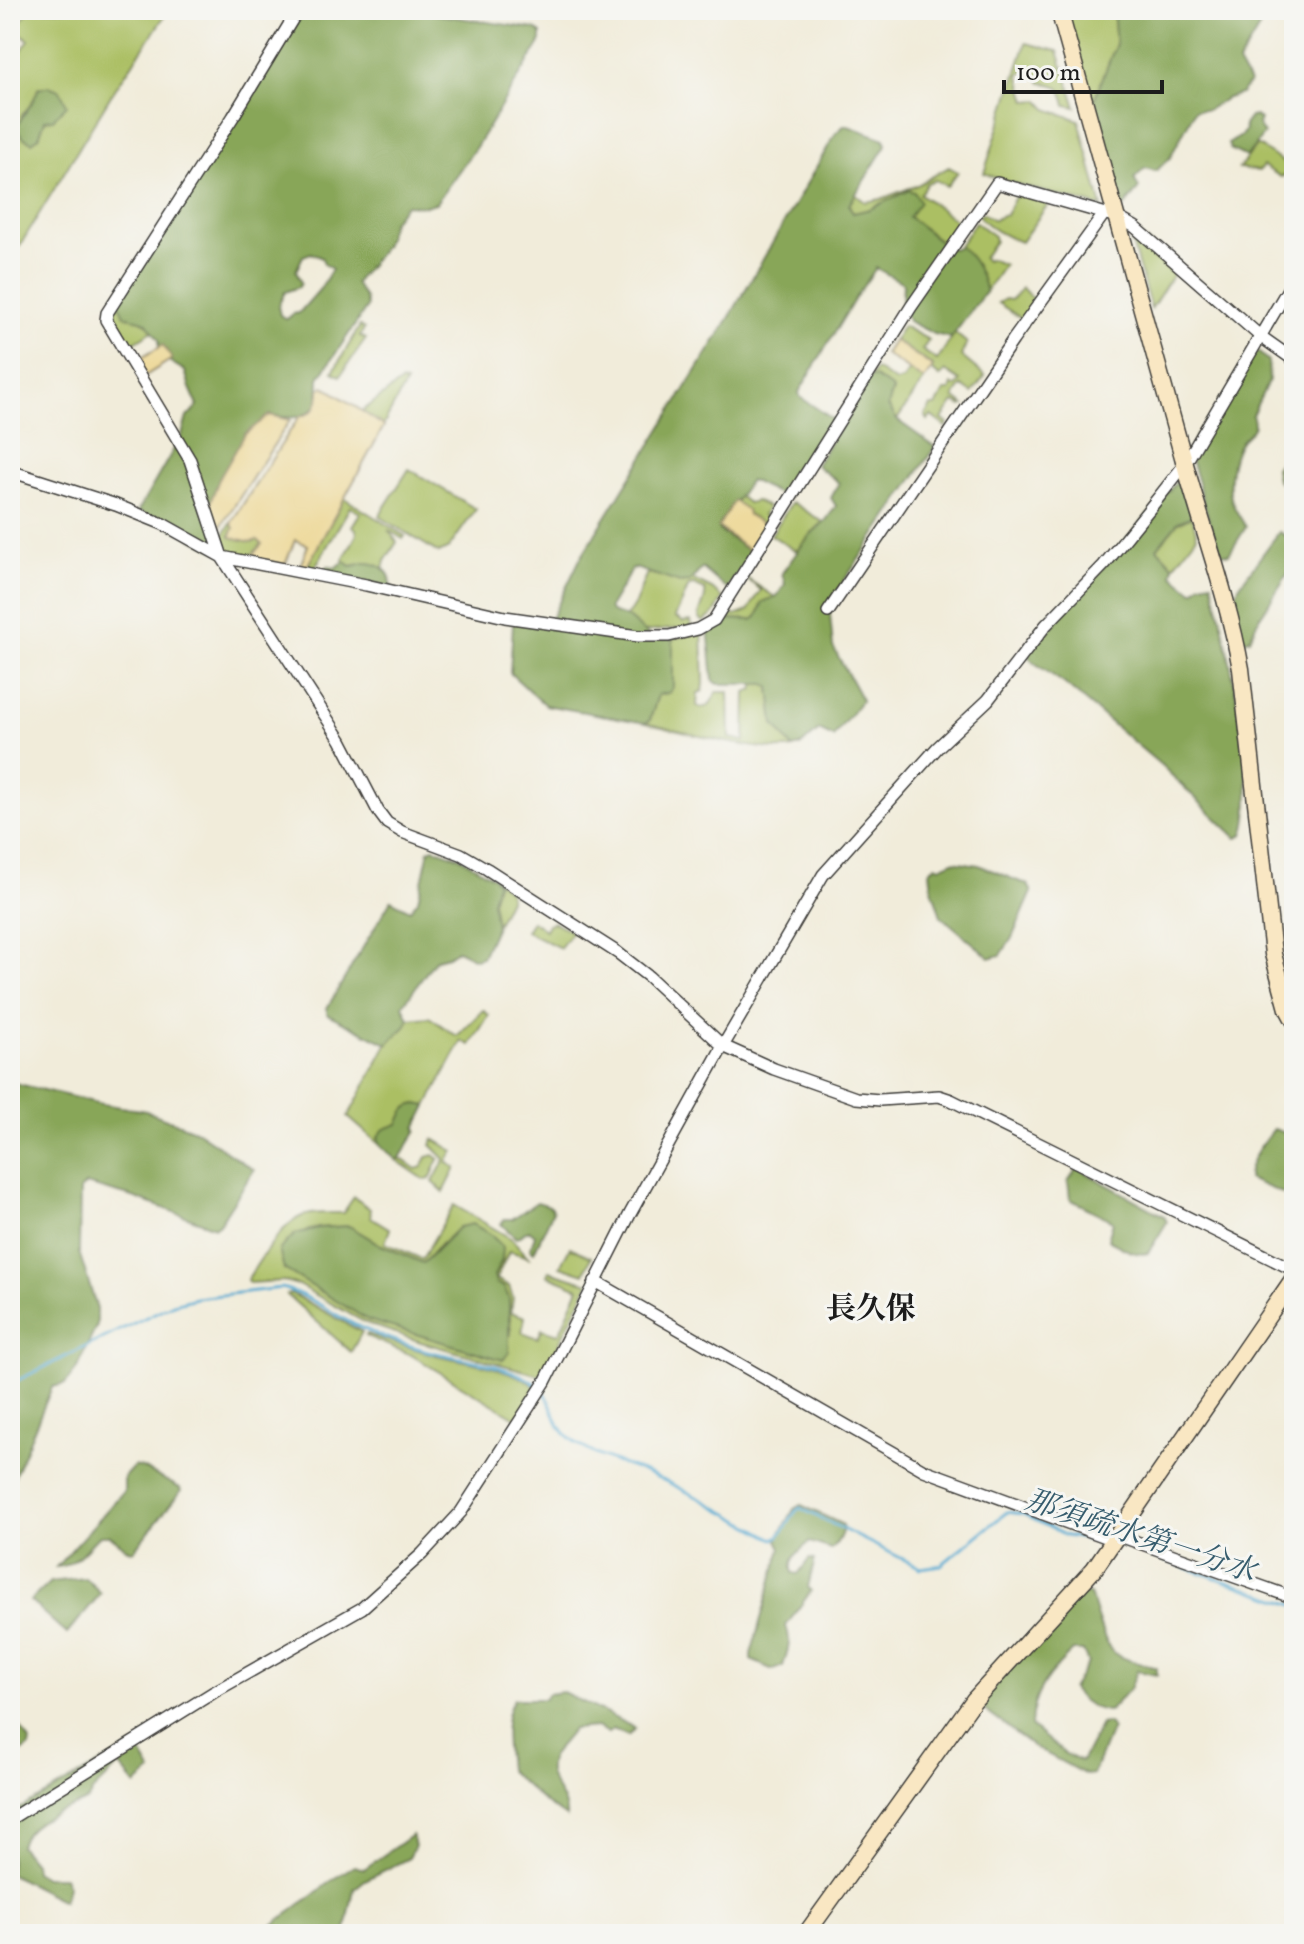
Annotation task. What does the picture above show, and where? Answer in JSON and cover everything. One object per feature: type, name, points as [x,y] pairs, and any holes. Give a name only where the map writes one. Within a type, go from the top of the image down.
[{"type":"street","points":[[298,10],[107,313],[106,320],[190,460],[222,557],[341,740],[387,823],[402,832],[461,854],[618,953],[649,977],[723,1046],[774,1069],[856,1098],[880,1100],[939,1096],[951,1100],[1294,1270]]},
{"type":"street","points":[[1059,10],[1110,215],[1234,628],[1273,954],[1294,1020]]},
{"type":"street","points":[[10,471],[116,505],[163,524],[222,557],[366,585],[505,617],[638,636],[669,636],[707,626],[722,607],[911,307],[997,183],[1110,215],[1135,227],[1260,336],[1294,360]]},
{"type":"street","points":[[828,612],[1013,340],[1110,215]]},
{"type":"street","points":[[10,1819],[214,1692],[362,1608],[461,1512],[545,1382],[595,1281],[723,1046],[823,875],[938,747],[988,700],[1046,625],[1104,565],[1185,464],[1294,279]]},
{"type":"street","points":[[806,1934],[974,1700],[1073,1594],[1115,1538],[1294,1278]]},
{"type":"street","points":[[595,1281],[924,1470],[1294,1598]]},
{"type":"green space","points":[[29,10],[161,10],[166,14],[110,97],[10,262],[10,240],[17,244],[15,224],[10,230],[10,171],[13,157],[10,159],[10,66],[29,40],[15,29]],"holes":[[[38,89],[45,119],[39,137],[21,116],[34,101]]]},
{"type":"green space","points":[[300,10],[406,10],[535,29],[541,33],[541,41],[476,147],[436,203],[405,205],[392,222],[384,247],[355,283],[367,307],[319,378],[318,405],[295,417],[269,415],[219,479],[217,551],[138,511],[182,435],[187,417],[198,406],[185,371],[164,358],[159,350],[159,340],[146,322],[126,315],[118,301]],"holes":[[[311,253],[322,258],[324,264],[332,269],[320,289],[299,313],[287,319],[280,315],[278,306],[285,292],[299,287],[301,283],[296,271],[303,256]]]},
{"type":"green space","points":[[1065,10],[1113,10],[1116,44],[1092,105]]},
{"type":"green space","points":[[1113,10],[1262,10],[1261,25],[1238,63],[1249,83],[1241,94],[1207,110],[1195,110],[1170,158],[1156,171],[1145,168],[1134,179],[1139,188],[1125,206],[1120,207],[1092,105],[1116,44]]},
{"type":"green space","points":[[1026,43],[1058,51],[1076,107],[1066,105],[1059,88],[1041,83],[1034,68],[1019,74],[1027,101],[1039,100],[1047,109],[1079,120],[1102,207],[984,173]]},
{"type":"green space","points":[[48,86],[60,90],[67,105],[53,119],[45,120],[39,137],[32,142],[16,129],[38,89]]},
{"type":"green space","points":[[1256,116],[1264,134],[1246,157],[1230,149],[1228,144],[1241,136],[1250,117]]},
{"type":"green space","points":[[845,125],[885,139],[886,145],[849,205],[853,213],[870,209],[909,190],[914,192],[920,202],[909,217],[946,246],[953,249],[959,246],[964,250],[976,266],[986,291],[951,338],[934,334],[908,321],[902,305],[903,283],[876,268],[799,392],[800,397],[837,422],[787,498],[750,480],[718,527],[752,553],[727,589],[702,568],[690,582],[680,583],[635,568],[609,608],[611,612],[628,618],[654,640],[673,641],[673,687],[669,693],[658,695],[650,720],[645,723],[545,705],[510,673],[513,623],[548,625],[581,557],[725,325],[836,133]]},
{"type":"green space","points":[[1257,145],[1294,169],[1292,179],[1285,175],[1281,177],[1263,166],[1259,171],[1239,168]]},
{"type":"green space","points":[[949,167],[958,172],[947,186],[935,180],[927,183],[920,194],[962,225],[948,247],[909,217],[909,190],[853,214],[849,205],[855,194],[865,202],[881,199],[917,185]]},
{"type":"green space","points":[[1018,191],[1051,200],[1021,242],[997,231],[978,215],[983,213],[994,220],[1006,215]]},
{"type":"green space","points":[[975,222],[994,236],[995,241],[983,258],[1004,265],[986,291],[976,269],[959,246]]},
{"type":"green space","points":[[1133,230],[1177,268],[1151,309],[1129,233]]},
{"type":"green space","points":[[1022,288],[1036,302],[1022,319],[998,303],[1011,300]]},
{"type":"green space","points":[[118,301],[154,330],[128,346],[111,316]]},
{"type":"green space","points":[[360,326],[364,329],[360,336],[366,339],[340,376],[333,372]]},
{"type":"green space","points":[[903,326],[929,340],[922,350],[937,360],[955,333],[967,343],[961,356],[985,376],[972,393],[962,386],[954,397],[964,405],[954,402],[942,419],[948,424],[946,427],[931,416],[928,420],[925,415],[931,406],[936,406],[944,391],[950,391],[952,385],[956,387],[960,381],[945,371],[940,377],[931,370],[933,366],[894,340]]},
{"type":"green space","points":[[1257,351],[1268,361],[1269,380],[1252,415],[1253,427],[1241,441],[1235,455],[1230,481],[1233,504],[1246,527],[1229,554],[1222,553],[1189,453],[1196,434],[1201,434]]},
{"type":"green space","points":[[876,369],[896,382],[903,380],[909,370],[924,380],[897,420],[888,406],[893,391],[870,377]]},
{"type":"green space","points":[[870,377],[893,389],[888,406],[897,420],[935,447],[829,603],[833,647],[862,700],[833,737],[819,730],[802,745],[793,748],[774,724],[770,687],[765,684],[718,684],[713,680],[708,628],[719,619],[752,620],[757,617],[763,602],[777,596],[785,584],[782,573],[836,506],[831,498],[839,483],[816,465]]},
{"type":"green space","points":[[401,382],[406,383],[361,467],[356,407],[362,411]]},
{"type":"green space","points":[[1294,443],[1294,494],[1277,480],[1275,468]]},
{"type":"green space","points":[[409,469],[476,509],[449,548],[439,553],[379,516]]},
{"type":"green space","points":[[1179,479],[1190,517],[1178,522],[1157,548],[1174,566],[1172,574],[1191,590],[1212,582],[1232,672],[1244,752],[1247,817],[1242,836],[1237,838],[1162,766],[1027,654]]},
{"type":"green space","points":[[738,496],[748,503],[756,501],[768,507],[763,515],[772,522],[769,527],[748,515],[734,501]]},
{"type":"green space","points":[[344,498],[405,536],[403,539],[388,530],[397,542],[383,569],[365,563],[351,566],[343,560],[357,534],[352,526],[360,513],[350,507],[313,571],[305,570]]},
{"type":"green space","points":[[792,502],[823,522],[796,551],[771,535]]},
{"type":"green space","points":[[1191,512],[1197,536],[1174,566],[1157,548],[1178,522]]},
{"type":"green space","points":[[231,523],[234,528],[230,536],[258,540],[263,544],[250,557],[226,553],[220,540]]},
{"type":"green space","points":[[1279,532],[1294,540],[1288,557],[1292,567],[1257,622],[1250,639],[1244,641],[1239,638],[1235,597],[1239,586]]},
{"type":"green space","points":[[345,561],[351,566],[370,563],[380,566],[390,577],[390,587],[324,573],[328,566],[335,568]]},
{"type":"green space","points":[[647,573],[689,582],[692,579],[723,598],[714,614],[703,622],[699,618],[705,590],[689,586],[675,617],[683,622],[691,621],[692,627],[643,632],[624,618],[635,602]]},
{"type":"green space","points":[[743,576],[775,597],[763,602],[757,617],[752,620],[719,619],[723,610],[735,616],[748,611],[761,590]]},
{"type":"green space","points":[[702,632],[704,684],[703,691],[698,693],[697,706],[709,706],[717,692],[729,692],[730,738],[745,741],[746,693],[753,690],[755,684],[765,684],[770,687],[774,724],[793,748],[743,745],[645,723],[650,720],[658,694],[673,687],[671,639]]},
{"type":"green space","points":[[433,848],[459,857],[494,878],[497,883],[492,901],[496,926],[482,957],[475,959],[457,950],[436,959],[403,1005],[409,1019],[405,1027],[387,1044],[327,1014],[327,1008],[391,900],[410,910],[418,900],[429,850]]},
{"type":"green space","points":[[953,861],[979,865],[1028,885],[1032,892],[1001,955],[990,958],[941,916],[930,871],[936,865],[940,867]]},
{"type":"green space","points":[[494,878],[509,891],[510,897],[496,926],[492,901],[497,883]]},
{"type":"green space","points":[[532,921],[545,930],[553,922],[572,931],[560,948],[526,931]]},
{"type":"green space","points":[[483,1010],[489,1015],[470,1045],[462,1041],[427,1106],[417,1104],[398,1124],[378,1137],[380,1145],[348,1117],[387,1044],[409,1019],[429,1017],[457,1036]]},
{"type":"green space","points":[[10,1082],[146,1111],[195,1130],[254,1170],[215,1227],[133,1197],[86,1184],[80,1190],[79,1252],[97,1309],[97,1325],[76,1370],[65,1384],[52,1387],[10,1487]]},
{"type":"green space","points":[[417,1104],[427,1106],[417,1130],[396,1160],[380,1145],[378,1137],[384,1129],[398,1124],[406,1108]]},
{"type":"green space","points":[[1274,1129],[1294,1136],[1294,1198],[1248,1179],[1253,1159]]},
{"type":"green space","points":[[434,1139],[454,1151],[447,1162],[456,1168],[444,1192],[433,1182],[445,1159],[431,1145]]},
{"type":"green space","points":[[434,1155],[439,1159],[430,1179],[425,1180],[396,1160],[400,1158],[416,1169],[422,1167],[427,1157]]},
{"type":"green space","points":[[1077,1168],[1164,1216],[1167,1222],[1148,1253],[1132,1252],[1108,1240],[1113,1221],[1070,1199],[1068,1181]]},
{"type":"green space","points":[[354,1197],[370,1209],[371,1217],[390,1229],[385,1243],[422,1259],[454,1205],[512,1239],[528,1257],[509,1251],[496,1279],[509,1286],[513,1298],[511,1312],[525,1317],[522,1332],[538,1338],[542,1329],[559,1334],[579,1288],[547,1275],[549,1271],[589,1283],[543,1376],[421,1342],[366,1323],[298,1285],[284,1281],[249,1283],[247,1280],[272,1243],[296,1219],[314,1213],[343,1213]],"holes":[[[349,1226],[423,1264],[441,1243],[502,1260],[494,1276],[495,1283],[509,1298],[511,1335],[319,1291],[284,1269],[318,1228]]]},
{"type":"green space","points":[[537,1202],[550,1206],[553,1211],[534,1252],[530,1249],[535,1235],[529,1230],[516,1238],[501,1224]]},
{"type":"green space","points":[[472,1224],[489,1233],[503,1247],[502,1260],[494,1276],[509,1298],[509,1353],[503,1360],[368,1320],[284,1269],[279,1250],[295,1234],[318,1228],[349,1226],[381,1245],[423,1263],[459,1227]]},
{"type":"green space","points":[[570,1247],[591,1257],[584,1274],[560,1266]]},
{"type":"green space","points":[[291,1293],[362,1332],[351,1352],[287,1295]]},
{"type":"green space","points":[[367,1334],[428,1353],[500,1370],[537,1388],[517,1419],[411,1355]]},
{"type":"green space","points":[[134,1466],[181,1491],[134,1550],[130,1551],[109,1535],[100,1535],[75,1560],[56,1567],[124,1491],[124,1477]]},
{"type":"green space","points":[[801,1505],[843,1525],[843,1528],[831,1549],[810,1542],[793,1559],[793,1573],[798,1574],[809,1559],[815,1560],[808,1587],[811,1591],[786,1626],[789,1641],[783,1666],[773,1670],[751,1660],[751,1654],[781,1548],[777,1540],[794,1509]]},
{"type":"green space","points":[[85,1578],[101,1593],[67,1634],[30,1601],[50,1582]]},
{"type":"green space","points":[[1083,1593],[1090,1594],[1111,1650],[1124,1658],[1157,1668],[1157,1675],[1137,1671],[1130,1689],[1109,1711],[1088,1704],[1072,1689],[1088,1663],[1083,1651],[1073,1651],[1043,1684],[1035,1703],[1031,1726],[1064,1753],[1081,1762],[1101,1724],[1107,1723],[1112,1728],[1093,1774],[1086,1775],[1034,1747],[979,1706],[1016,1657]]},
{"type":"green space","points":[[563,1692],[635,1728],[628,1736],[613,1729],[608,1733],[597,1727],[573,1729],[557,1749],[549,1765],[549,1773],[563,1801],[566,1817],[508,1770],[506,1743],[507,1715],[514,1699],[545,1699],[547,1694]]},
{"type":"green space","points":[[10,1713],[30,1741],[29,1747],[10,1761]]},
{"type":"green space","points":[[136,1744],[152,1772],[136,1785],[119,1765],[88,1800],[38,1822],[24,1837],[20,1846],[34,1863],[35,1871],[45,1877],[64,1877],[68,1887],[63,1901],[10,1874],[10,1814]]},
{"type":"green space","points":[[412,1835],[415,1846],[409,1858],[365,1880],[354,1889],[345,1934],[261,1934],[339,1875],[354,1866],[364,1869]]},
{"type":"sand","points":[[894,340],[933,367],[924,380],[885,354]]},
{"type":"sand","points":[[163,345],[172,359],[145,376],[136,361]]},
{"type":"sand","points":[[324,386],[384,426],[305,570],[299,569],[308,545],[295,540],[285,565],[250,557],[262,544],[258,540],[251,542],[230,537],[234,528],[231,523],[299,417],[315,408],[320,389]]},
{"type":"sand","points":[[269,415],[290,420],[218,531],[210,503],[219,479],[245,434]]},
{"type":"sand","points":[[734,501],[747,510],[748,515],[769,527],[752,553],[718,527]]},
{"type":"waterway","name":"那須疏水第一分水","points":[[10,1384],[173,1304],[196,1298],[281,1288],[304,1296],[382,1336],[421,1349],[499,1367],[538,1386]]},
{"type":"waterway","name":"那須疏水第一分水","points":[[543,1391],[560,1426],[579,1445],[669,1483],[774,1539],[800,1508],[921,1568],[941,1565],[1007,1512],[1023,1514],[1066,1536],[1103,1542]]},
{"type":"waterway","name":"那須疏水第一分水","points":[[1118,1544],[1294,1605]]},
{"type":"district","name":"長久保","points":[[871,1308]]}]
